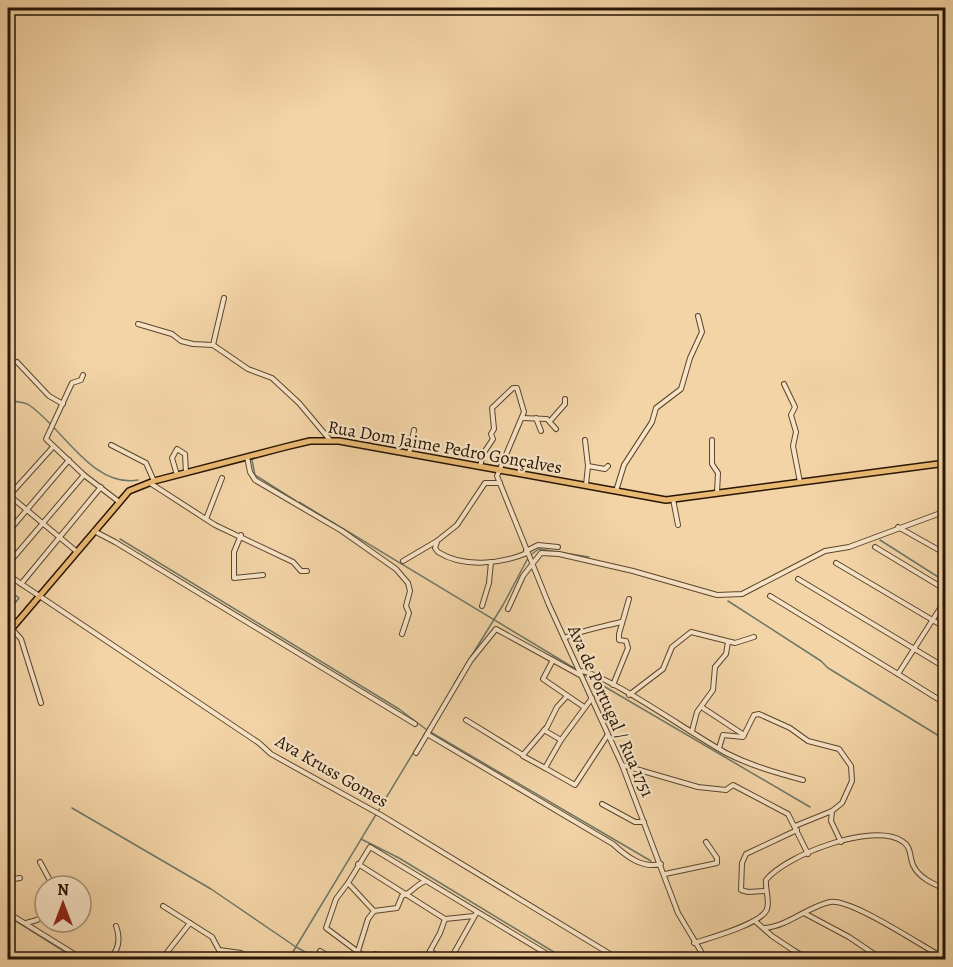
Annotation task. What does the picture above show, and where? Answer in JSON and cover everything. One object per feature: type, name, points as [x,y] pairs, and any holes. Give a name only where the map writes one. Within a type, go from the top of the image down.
[{"type":"main road","name":"Rua Dom Jaime Pedro Gonçalves","points":[[9,630],[129,491],[177,475],[317,440],[330,440],[498,471],[673,499],[945,463]]},
{"type":"street","points":[[213,345],[224,298]]},
{"type":"street","points":[[616,490],[624,465],[652,422],[656,408],[681,389],[690,358],[702,332],[698,316]]},
{"type":"street","points":[[138,324],[172,334],[181,341],[213,345],[231,358],[272,378],[286,390],[330,440]]},
{"type":"street","points":[[17,362],[49,396],[63,404]]},
{"type":"street","points":[[82,375],[81,380],[72,383],[46,438],[84,476],[118,501]]},
{"type":"street","points":[[784,384],[795,407],[791,415],[797,439],[793,446],[800,482]]},
{"type":"street","points":[[480,467],[483,454],[493,440],[491,434],[494,426],[492,408],[514,387],[520,394],[524,412],[498,471]]},
{"type":"street","points":[[551,420],[565,404],[565,399]]},
{"type":"street","points":[[522,418],[551,420]]},
{"type":"street","points":[[536,418],[541,431]]},
{"type":"street","points":[[551,420],[556,429]]},
{"type":"street","points":[[317,440],[320,429]]},
{"type":"street","points":[[409,454],[414,430]]},
{"type":"street","points":[[585,440],[588,466],[586,485]]},
{"type":"street","points":[[712,440],[712,464],[718,473],[717,493]]},
{"type":"street","points":[[111,445],[146,463],[152,482],[206,519],[293,562],[301,571],[307,571]]},
{"type":"street","points":[[53,447],[9,497],[27,509],[76,551]]},
{"type":"street","points":[[177,475],[172,458],[177,449],[185,454],[186,473]]},
{"type":"street","points":[[247,457],[250,472],[255,480],[342,531],[403,576],[410,591],[406,606],[409,613],[402,634]]},
{"type":"street","points":[[8,532],[70,460]]},
{"type":"street","points":[[588,466],[603,469],[608,466]]},
{"type":"street","name":"Ava de Portugal / Rua 1751","points":[[498,471],[500,483],[526,552],[622,765],[678,913],[706,960]]},
{"type":"street","points":[[8,564],[84,476]]},
{"type":"street","points":[[206,519],[222,478]]},
{"type":"street","points":[[403,561],[437,542],[457,525],[485,483],[500,483]]},
{"type":"street","points":[[21,584],[101,487]]},
{"type":"street","points":[[673,499],[678,525]]},
{"type":"street","points":[[508,609],[531,564],[541,553],[559,554],[633,571],[717,595],[732,596],[785,574],[825,551],[849,547],[945,511]]},
{"type":"street","points":[[898,527],[945,554]]},
{"type":"street","points":[[93,531],[115,542],[415,724]]},
{"type":"street","points":[[241,535],[234,552],[234,578],[263,575]]},
{"type":"street","points":[[437,542],[435,550],[442,555],[490,562],[502,562],[538,545],[558,547]]},
{"type":"street","points":[[874,547],[945,590]]},
{"type":"street","points":[[482,606],[489,583],[490,562]]},
{"type":"street","points":[[836,563],[945,628]]},
{"type":"street","name":"Ava Kruss Gomes","points":[[8,575],[259,743],[271,754],[381,815],[621,960]]},
{"type":"street","points":[[798,579],[945,668]]},
{"type":"street","points":[[8,591],[11,600],[8,607]]},
{"type":"street","points":[[770,596],[945,704]]},
{"type":"street","points":[[613,686],[628,648],[626,641],[619,640],[621,622],[630,599]]},
{"type":"street","points":[[898,674],[912,648],[945,599]]},
{"type":"street","points":[[564,638],[591,627],[600,629],[621,622]]},
{"type":"street","points":[[9,630],[21,639],[41,703]]},
{"type":"street","points":[[416,753],[471,660],[494,630],[501,630],[553,660],[580,673],[588,672],[718,748],[769,771],[803,780]]},
{"type":"street","points":[[629,695],[663,669],[672,647],[691,632],[728,642],[741,643],[754,637]]},
{"type":"street","points":[[692,731],[697,712],[703,708],[713,690],[715,667],[726,654],[728,642]]},
{"type":"street","points":[[553,660],[543,679],[584,707]]},
{"type":"street","points":[[523,755],[544,730],[557,707],[567,696]]},
{"type":"street","points":[[545,768],[561,740],[592,698]]},
{"type":"street","points":[[703,708],[744,735]]},
{"type":"street","points":[[718,748],[723,735],[742,737],[754,715],[759,714],[790,728],[808,741],[839,749],[851,766],[852,781],[842,803],[832,811],[796,825],[746,854],[742,863],[741,890],[765,891]]},
{"type":"street","points":[[466,720],[575,785],[608,736]]},
{"type":"street","points":[[544,730],[561,740]]},
{"type":"street","points":[[427,734],[606,840],[624,855],[648,866],[661,864]]},
{"type":"street","points":[[622,765],[698,787],[726,790],[733,785],[782,809],[796,825],[808,854]]},
{"type":"street","points":[[602,804],[635,822],[645,822]]},
{"type":"street","points":[[832,811],[831,821],[841,842]]},
{"type":"street","points":[[694,943],[755,921],[766,911],[766,880],[785,864],[860,835],[895,837],[909,848],[912,862],[921,875],[927,881],[945,890]]},
{"type":"street","points":[[665,874],[717,863],[717,858],[706,842]]},
{"type":"street","points":[[387,960],[375,954],[369,960],[326,928],[332,917],[336,899],[370,847],[476,914],[557,960]]},
{"type":"street","points":[[40,862],[46,874]]},
{"type":"street","points":[[358,864],[409,894],[445,919],[476,914]]},
{"type":"street","points":[[8,880],[20,878]]},
{"type":"street","points":[[358,951],[368,919],[374,911],[397,908],[402,896],[409,894],[417,884],[427,881]]},
{"type":"street","points":[[348,883],[374,911]]},
{"type":"street","points":[[765,928],[776,926],[803,912],[830,902],[843,902],[861,909],[894,931],[945,959]]},
{"type":"street","points":[[163,906],[212,937],[219,950],[241,953],[249,960]]},
{"type":"street","points":[[8,912],[84,960]]},
{"type":"street","points":[[803,912],[849,937],[883,960]]},
{"type":"street","points":[[450,960],[476,914]]},
{"type":"street","points":[[424,960],[445,919]]},
{"type":"street","points":[[26,922],[33,921]]},
{"type":"street","points":[[755,921],[772,936],[808,960]]},
{"type":"street","points":[[161,960],[190,922]]},
{"type":"street","points":[[108,960],[114,955],[119,944],[116,926]]},
{"type":"street","points":[[320,951],[335,960]]},
{"type":"street","points":[[430,951],[444,960]]},
{"type":"street","points":[[786,960],[796,952]]},
{"type":"street","points":[[453,954],[457,960]]},
{"type":"waterway","points":[[8,399],[29,405],[42,415],[79,454],[106,475],[122,480],[138,480]]},
{"type":"waterway","points":[[252,460],[255,475],[296,501]]},
{"type":"waterway","points":[[299,502],[574,668]]},
{"type":"waterway","points":[[120,539],[399,709],[427,730],[651,861]]},
{"type":"waterway","points":[[880,540],[946,582]]},
{"type":"waterway","points":[[454,684],[503,605],[529,556],[539,549],[589,557]]},
{"type":"waterway","points":[[8,589],[19,598],[8,612]]},
{"type":"waterway","points":[[728,601],[821,661],[828,668],[944,739]]},
{"type":"waterway","points":[[583,674],[810,807]]},
{"type":"waterway","points":[[288,960],[441,707]]},
{"type":"waterway","points":[[72,808],[211,889],[296,947],[320,960]]},
{"type":"waterway","points":[[361,839],[399,858],[567,960]]},
{"type":"waterway","points":[[8,916],[78,960]]},
{"type":"waterway","points":[[790,946],[815,960]]}]
